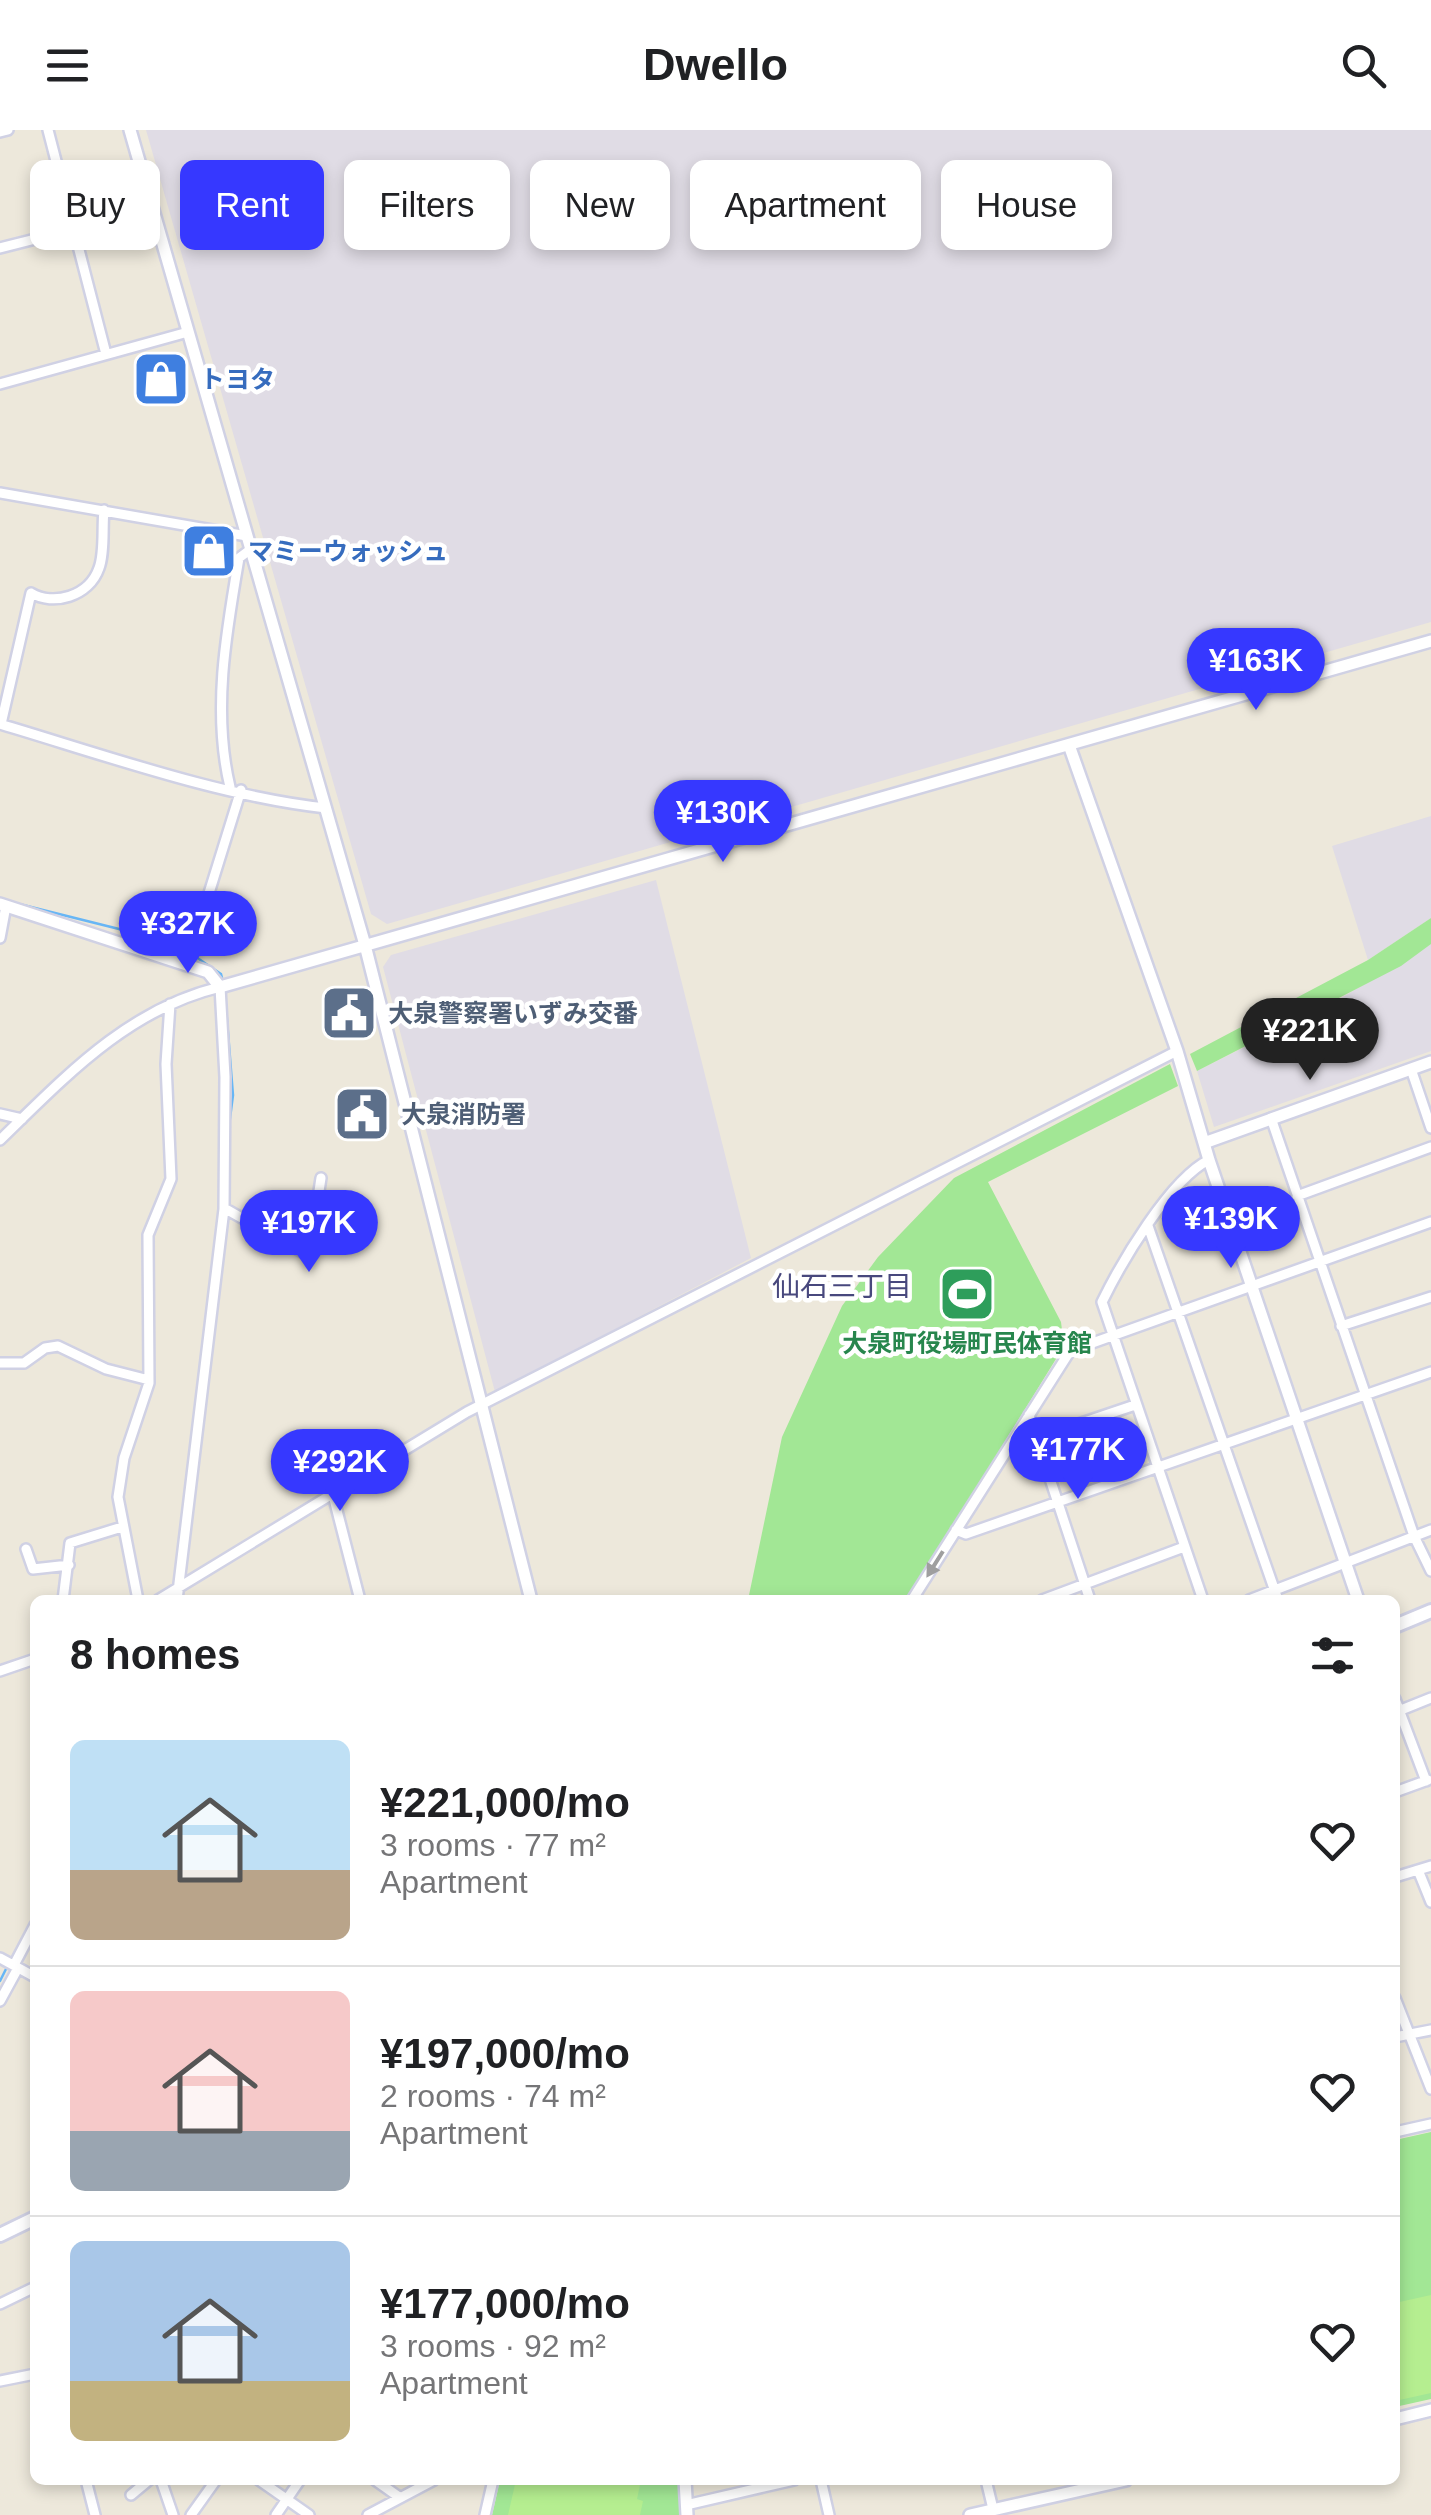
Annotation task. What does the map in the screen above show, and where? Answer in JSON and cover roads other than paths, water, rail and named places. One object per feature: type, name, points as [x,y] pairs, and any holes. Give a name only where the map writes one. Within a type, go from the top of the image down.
[{"type":"main road","points":[[1400,1624],[1431,1612]]},
{"type":"main road","points":[[0,2235],[30,2220]]},
{"type":"street","points":[[0,132],[8,130]]},
{"type":"street","points":[[48,130],[56,160]]},
{"type":"street","points":[[130,130],[365,945],[530,1595]]},
{"type":"street","points":[[0,248],[30,240]]},
{"type":"street","points":[[80,250],[106,354]]},
{"type":"street","points":[[0,384],[188,332]]},
{"type":"street","points":[[0,493],[104,510],[249,542]]},
{"type":"street","points":[[104,510],[99,569],[91,580],[62,600],[46,602],[31,592],[0,724],[236,789],[326,808]]},
{"type":"street","points":[[187,964],[236,789],[221,729],[226,632],[238,558],[249,542]]},
{"type":"street","points":[[0,1140],[106,1041],[170,1004],[220,986],[1431,641]]},
{"type":"street","points":[[1069,745],[1177,1050],[1209,1160],[1356,1595]]},
{"type":"street","points":[[0,938],[3,905],[187,964],[208,972],[220,986],[225,1077],[224,1208],[177,1595]]},
{"type":"street","points":[[137,1595],[118,1498],[124,1458],[149,1380],[148,1235],[171,1179],[166,1064],[170,1004]]},
{"type":"street","points":[[166,1595],[482,1405],[1177,1050]]},
{"type":"street","points":[[1204,1143],[1431,1062]]},
{"type":"street","points":[[1410,1069],[1431,1128]]},
{"type":"street","points":[[0,1114],[22,1119]]},
{"type":"street","points":[[1272,1118],[1364,1394],[1414,1536],[1431,1571]]},
{"type":"street","points":[[1298,1196],[1431,1147]]},
{"type":"street","points":[[1200,1595],[1102,1302],[1148,1226],[1187,1177],[1209,1160]]},
{"type":"street","points":[[224,1208],[309,1256],[322,1178]]},
{"type":"street","points":[[915,1595],[1070,1351],[1431,1222]]},
{"type":"street","points":[[1148,1226],[1181,1310],[1276,1595],[1431,1530]]},
{"type":"street","points":[[1341,1326],[1431,1296]]},
{"type":"street","points":[[0,1364],[24,1363],[44,1348],[58,1346],[106,1368],[149,1380]]},
{"type":"street","points":[[956,1530],[966,1534],[1431,1372]]},
{"type":"street","points":[[1037,1438],[1135,1405]]},
{"type":"street","points":[[1030,1415],[1088,1595]]},
{"type":"street","points":[[333,1495],[359,1595]]},
{"type":"street","points":[[64,1595],[70,1543],[122,1527]]},
{"type":"street","points":[[1055,1595],[1184,1547]]},
{"type":"street","points":[[26,1549],[33,1569],[69,1565]]},
{"type":"street","points":[[0,1671],[30,1660]]},
{"type":"street","points":[[1400,1710],[1431,1698]]},
{"type":"street","points":[[1400,1718],[1428,1780],[1400,1790]]},
{"type":"street","points":[[1400,1875],[1431,1866]]},
{"type":"street","points":[[1418,1870],[1431,1902]]},
{"type":"street","points":[[0,2001],[30,1935]]},
{"type":"street","points":[[0,1958],[30,1974]]},
{"type":"street","points":[[1400,2011],[1431,2089]]},
{"type":"street","points":[[1400,2037],[1431,2030]]},
{"type":"street","points":[[1400,2131],[1431,2124]]},
{"type":"street","points":[[0,2304],[30,2289]]},
{"type":"street","points":[[0,2381],[30,2375]]},
{"type":"street","points":[[1400,2417],[1431,2410]]},
{"type":"street","points":[[87,2485],[95,2515]]},
{"type":"street","points":[[131,2495],[143,2485]]},
{"type":"street","points":[[163,2485],[173,2515]]},
{"type":"street","points":[[191,2515],[212,2485]]},
{"type":"street","points":[[266,2485],[309,2515]]},
{"type":"street","points":[[276,2515],[297,2485]]},
{"type":"street","points":[[382,2485],[398,2497]]},
{"type":"street","points":[[368,2515],[422,2485]]},
{"type":"street","points":[[485,2515],[492,2485]]},
{"type":"street","points":[[685,2485],[686,2510],[754,2485]]},
{"type":"street","points":[[822,2485],[829,2515]]},
{"type":"street","points":[[987,2485],[993,2509]]},
{"type":"street","points":[[970,2515],[1103,2485]]},
{"type":"waterway","points":[[11,902],[127,931],[186,952]]},
{"type":"waterway","points":[[193,955],[221,974],[223,982]]},
{"type":"waterway","points":[[225,995],[233,1095],[229,1126]]},
{"type":"waterway","points":[[215,1246],[220,1204]]},
{"type":"waterway","points":[[12,1958],[30,1924]]},
{"type":"waterway","points":[[0,1981],[8,1965]]},
{"type":"place","name":"トヨタ","points":[[161,379]]},
{"type":"place","name":"マミーウォッシュ","points":[[209,551]]},
{"type":"place","name":"大泉警察署いずみ交番","points":[[349,1013]]},
{"type":"place","name":"大泉消防署","points":[[362,1114]]},
{"type":"place","name":"大泉町役場町民体育館","points":[[967,1294]]},
{"type":"district","name":"仙石三丁目","points":[[842,1286]]}]
